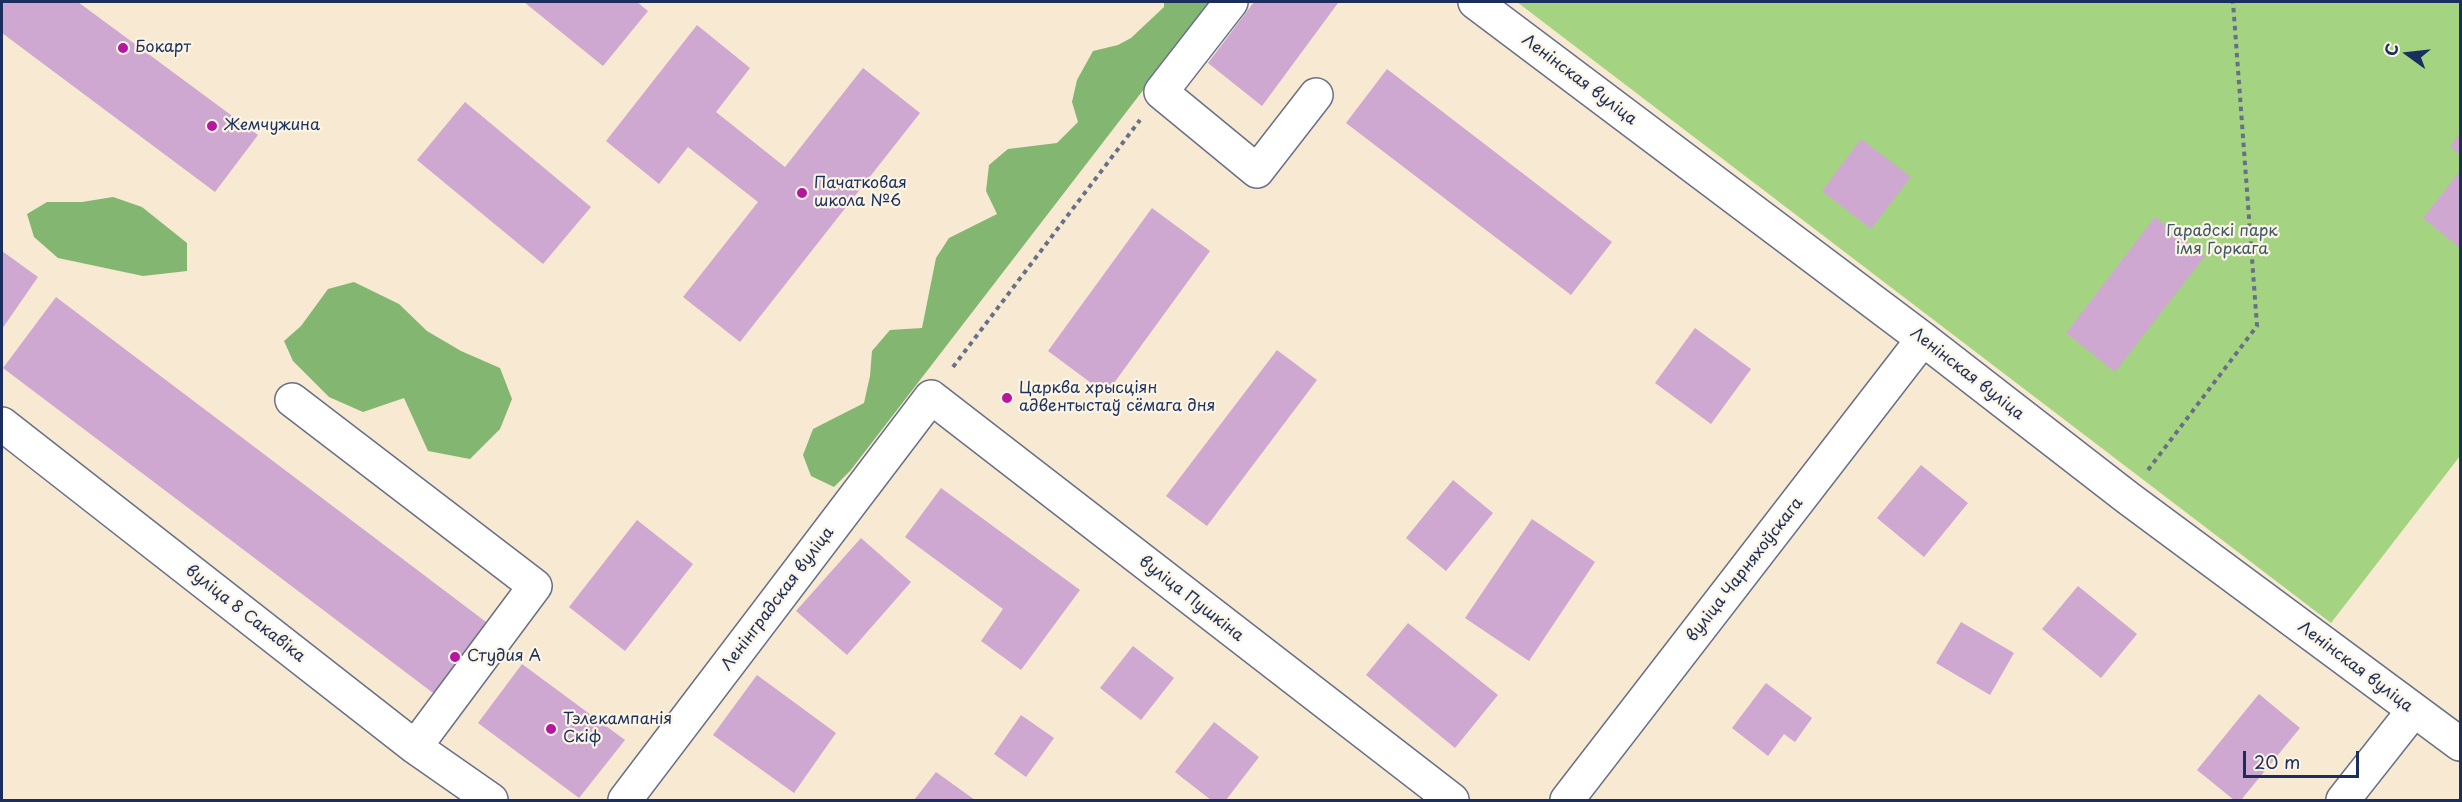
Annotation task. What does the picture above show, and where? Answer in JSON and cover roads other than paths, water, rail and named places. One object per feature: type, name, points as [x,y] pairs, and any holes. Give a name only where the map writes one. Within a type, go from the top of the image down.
[{"type":"street","points":[[1231,2],[1161,92],[1257,171],[1316,95]]},
{"type":"street","name":"Ленінская вуліца","points":[[1475,2],[1923,339],[2128,498],[2460,744]]},
{"type":"street","name":"вуліца Чарняхоўскага","points":[[1567,801],[1923,339]]},
{"type":"street","name":"Ленінградская вуліца","points":[[625,801],[931,397]]},
{"type":"street","name":"вуліца Пушкіна","points":[[931,397],[1452,801]]},
{"type":"street","points":[[292,400],[535,586],[415,747]]},
{"type":"street","name":"вуліца 8 Сакавіка","points":[[2,424],[415,747],[490,801]]},
{"type":"street","points":[[2343,801],[2414,710]]},
{"type":"place","name":"Бокарт","points":[[123,48]]},
{"type":"place","name":"Жемчужина","points":[[212,126]]},
{"type":"place","name":"Пачатковая школа №6","points":[[802,193]]},
{"type":"place","name":"Царква хрысціян адвентыстаў сёмага дня","points":[[1007,398]]},
{"type":"place","name":"Студия А","points":[[455,657]]},
{"type":"place","name":"Тэлекампанія Скіф","points":[[551,729]]},
{"type":"park label","name":"Гарадскі парк імя Горкага","points":[[2222,241]]}]
